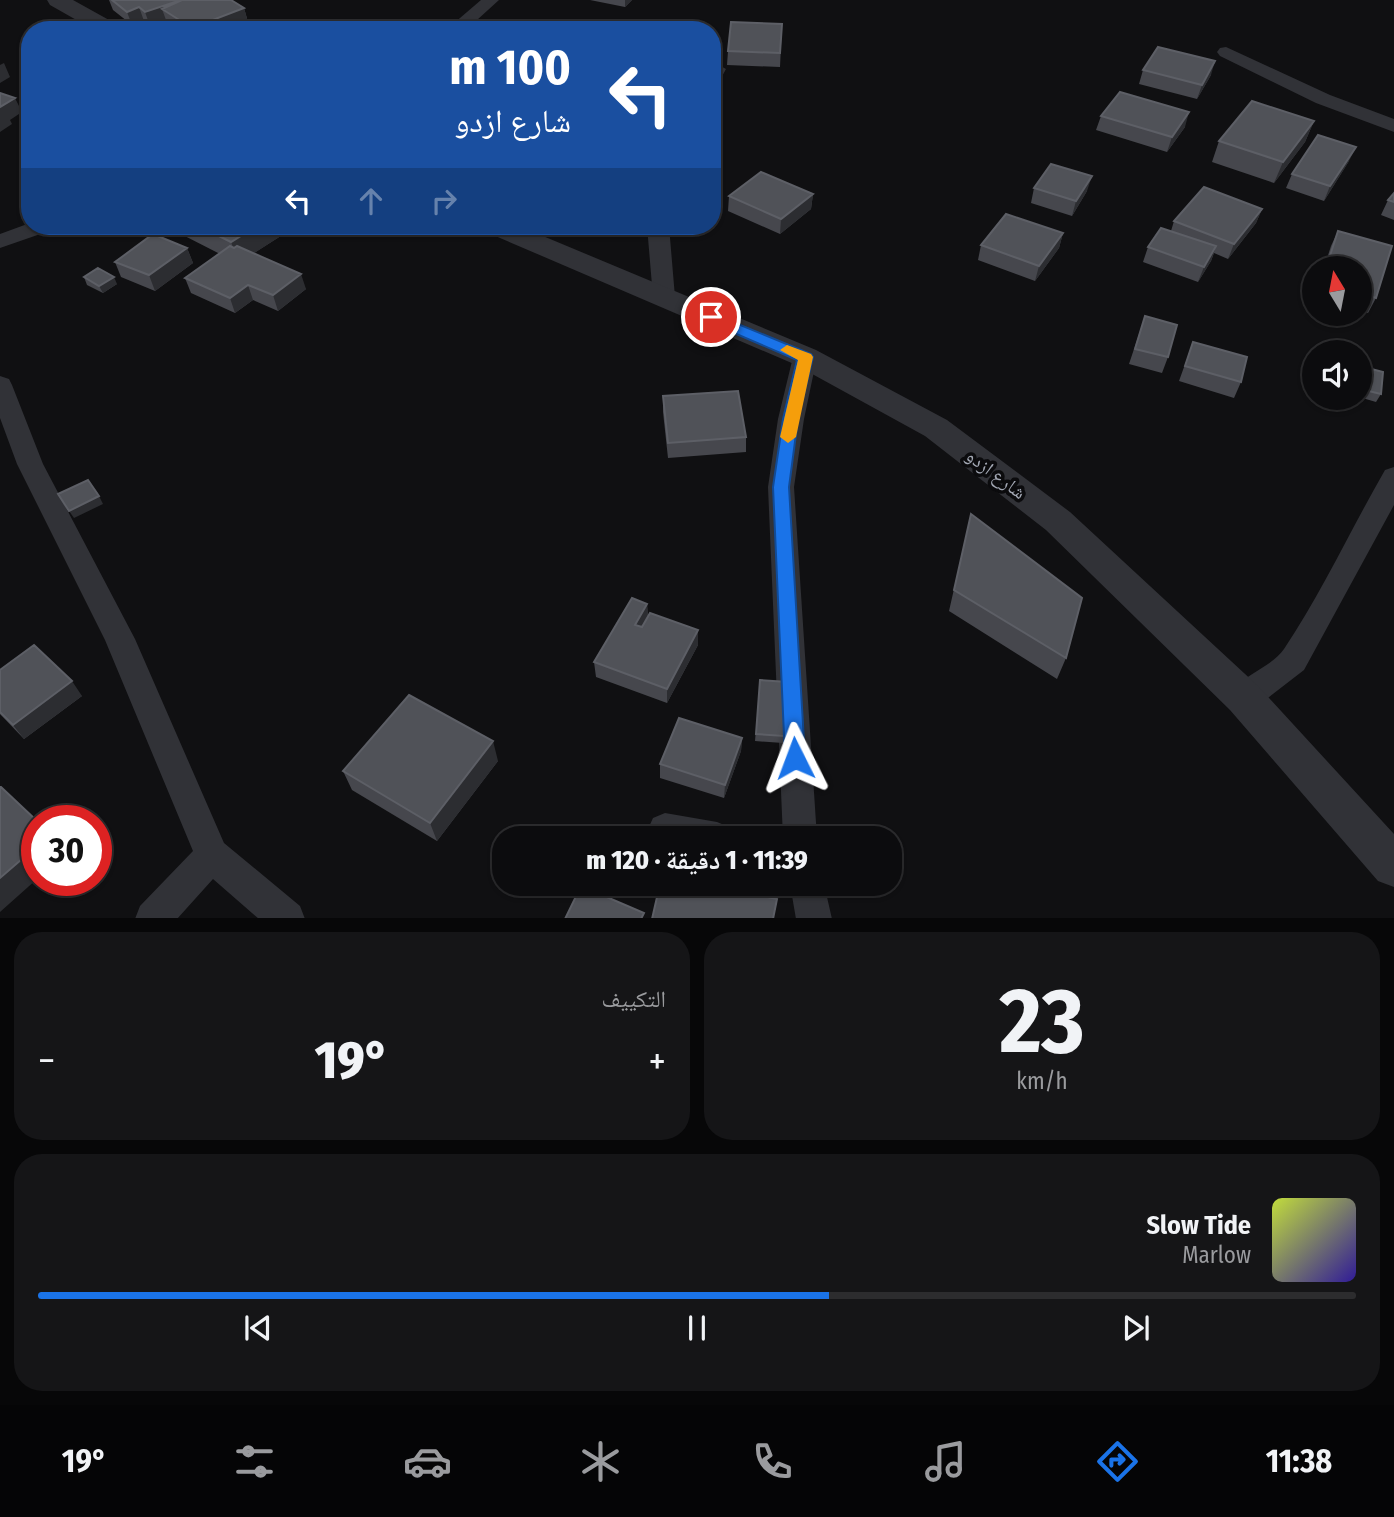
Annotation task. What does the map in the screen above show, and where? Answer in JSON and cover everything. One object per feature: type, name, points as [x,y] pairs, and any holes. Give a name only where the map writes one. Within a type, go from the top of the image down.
[{"type":"street","points":[[58,0],[94,21]]},
{"type":"street","points":[[466,21],[491,0]]},
{"type":"street","points":[[1226,52],[1323,99],[1394,126]]},
{"type":"street","points":[[0,261],[3,240],[21,233]]},
{"type":"street","name":"شارع ازدو","points":[[517,235],[805,357],[936,428],[1058,521],[1244,698],[1394,866]]},
{"type":"street","points":[[659,235],[664,297]]},
{"type":"street","points":[[799,826],[781,487],[791,419],[805,357]]},
{"type":"street","points":[[0,385],[30,464],[120,639],[212,855],[286,918]]},
{"type":"street","points":[[1244,698],[1293,661],[1393,482]]},
{"type":"street","points":[[154,918],[212,855]]},
{"type":"street","points":[[809,896],[814,918]]},
{"type":"building","points":[[112,0],[181,0],[145,12],[139,7],[127,12]]},
{"type":"building","points":[[182,0],[231,0],[244,8],[210,21],[181,21],[162,9]]},
{"type":"building","points":[[731,22],[782,24],[780,53],[728,51]]},
{"type":"building","points":[[1158,47],[1215,61],[1202,85],[1143,70]]},
{"type":"building","points":[[1120,92],[1189,112],[1172,137],[1101,116]]},
{"type":"building","points":[[0,93],[15,98],[0,107]]},
{"type":"building","points":[[1252,101],[1314,121],[1283,162],[1219,141]]},
{"type":"building","points":[[1318,135],[1356,147],[1330,186],[1292,174]]},
{"type":"building","points":[[1051,164],[1092,176],[1076,201],[1034,188]]},
{"type":"building","points":[[761,172],[813,194],[781,219],[729,196]]},
{"type":"building","points":[[1204,187],[1262,209],[1234,244],[1174,221]]},
{"type":"building","points":[[1006,214],[1063,233],[1039,266],[981,245]]},
{"type":"building","points":[[1161,228],[1216,246],[1204,267],[1148,247]]},
{"type":"building","points":[[1338,231],[1392,246],[1376,298],[1372,297],[1372,256],[1330,256]]},
{"type":"building","points":[[152,235],[187,248],[149,275],[115,262]]},
{"type":"building","points":[[217,235],[242,235],[231,242]]},
{"type":"building","points":[[230,246],[237,246],[301,274],[273,295],[248,285],[230,298],[185,278]]},
{"type":"building","points":[[98,268],[114,277],[99,286],[84,277]]},
{"type":"building","points":[[1145,316],[1177,325],[1168,357],[1135,349]]},
{"type":"building","points":[[1193,342],[1247,357],[1241,382],[1185,366]]},
{"type":"building","points":[[1372,369],[1383,372],[1381,394],[1372,392]]},
{"type":"building","points":[[738,391],[746,437],[668,443],[663,396]]},
{"type":"building","points":[[88,480],[99,496],[69,511],[58,494]]},
{"type":"building","points":[[971,514],[1082,598],[1066,658],[954,590]]},
{"type":"building","points":[[632,598],[647,604],[635,625],[642,627],[650,613],[698,630],[667,689],[594,662]]},
{"type":"building","points":[[34,645],[72,681],[13,725],[0,712],[0,670]]},
{"type":"building","points":[[760,680],[787,682],[784,736],[756,734]]},
{"type":"building","points":[[409,695],[493,741],[430,823],[343,771]]},
{"type":"building","points":[[679,718],[742,738],[725,785],[660,764]]},
{"type":"building","points":[[1,787],[21,806],[21,860],[0,878]]},
{"type":"building","points":[[576,896],[604,896],[644,913],[642,918],[565,918]]},
{"type":"building","points":[[657,896],[762,896],[777,899],[773,918],[652,918]]},
{"type":"slow traffic","points":[[787,350],[805,357],[788,437]]},
{"type":"route","points":[[711,317],[805,357],[791,419],[781,487],[795,758]]}]
